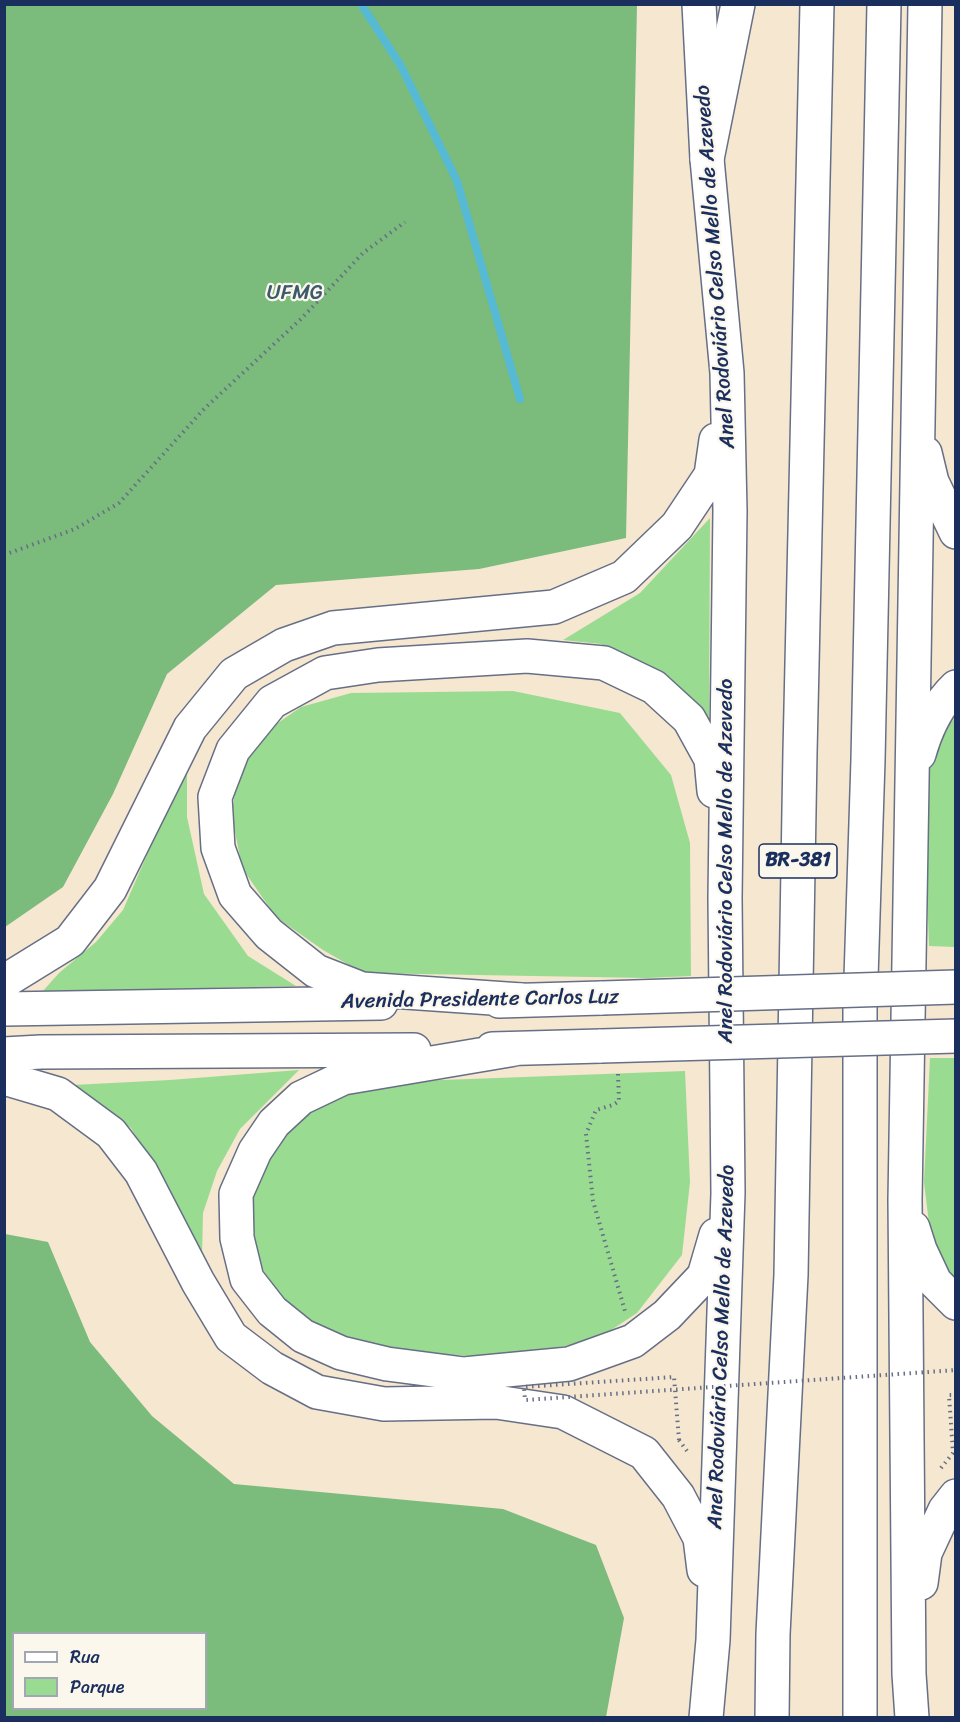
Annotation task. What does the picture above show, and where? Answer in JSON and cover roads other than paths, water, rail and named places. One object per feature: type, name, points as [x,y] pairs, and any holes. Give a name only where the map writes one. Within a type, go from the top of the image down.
[{"type":"main road","name":"Anel Rodoviário Celso Mello de Azevedo","points":[[699,4],[707,159],[727,373],[730,511],[725,898],[728,1193],[713,1640],[706,1718]]},
{"type":"main road","points":[[707,159],[738,4]]},
{"type":"main road","name":"BR-381","points":[[772,1718],[773,1634],[791,1275],[817,4]]},
{"type":"main road","name":"BR-381","points":[[860,1718],[860,1009],[884,4]]},
{"type":"main road","points":[[912,1718],[909,1674],[905,1199],[925,4]]},
{"type":"main road","points":[[4,980],[70,941],[110,889],[190,728],[234,674],[284,645],[333,628],[554,607],[624,577],[677,526],[711,475],[727,373]]},
{"type":"main road","points":[[917,421],[932,482],[956,532]]},
{"type":"main road","points":[[521,1000],[362,989],[316,971],[269,934],[235,895],[218,848],[215,798],[233,750],[272,702],[325,673],[378,665],[527,656],[604,663],[654,687],[688,719],[711,759],[725,898]]},
{"type":"main road","points":[[912,779],[926,730],[947,696],[956,687]]},
{"type":"main road","name":"Avenida Presidente Carlos Luz","points":[[4,1009],[521,1000],[956,987]]},
{"type":"main road","points":[[4,1054],[515,1049],[610,1057],[956,1036]]},
{"type":"main road","points":[[515,1049],[343,1078],[301,1098],[274,1123],[255,1151],[236,1194],[237,1238],[247,1279],[272,1311],[303,1336],[341,1353],[387,1364],[464,1374],[569,1364],[633,1341],[667,1315],[704,1276],[728,1193]]},
{"type":"main road","points":[[4,1078],[58,1094],[111,1133],[141,1172],[198,1282],[231,1337],[272,1368],[317,1392],[384,1404],[496,1402],[563,1412],[644,1453],[678,1496],[700,1538],[713,1640]]},
{"type":"main road","points":[[905,1199],[920,1250],[935,1282],[956,1303]]},
{"type":"main road","points":[[909,1674],[925,1553],[945,1510],[956,1496]]},
{"type":"waterway","points":[[361,4],[401,66],[457,181],[520,399]]},
{"type":"park label","name":"UFMG","points":[[295,294]]}]
